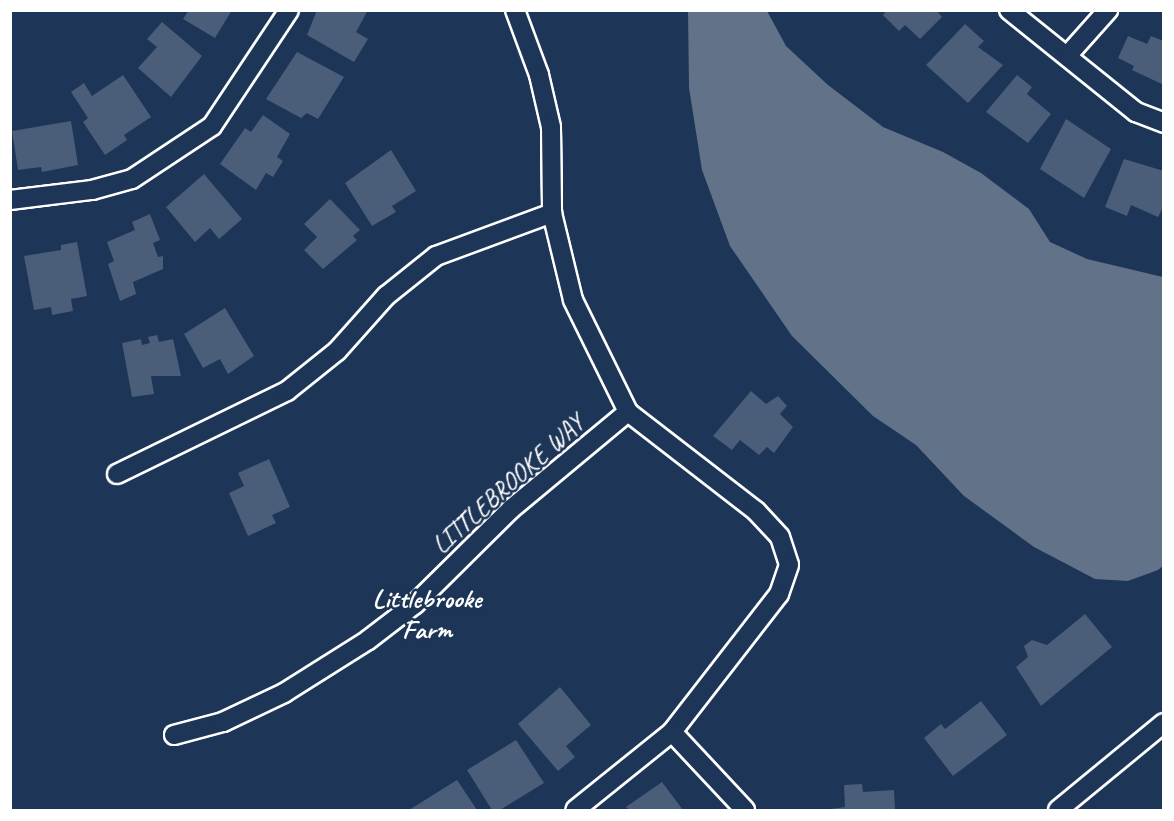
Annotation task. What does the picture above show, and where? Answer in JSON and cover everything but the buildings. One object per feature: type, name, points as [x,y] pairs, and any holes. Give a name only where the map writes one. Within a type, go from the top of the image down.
[{"type":"street","points":[[10,201],[92,190],[132,179],[212,126],[289,10]]},
{"type":"street","points":[[515,10],[539,75],[550,127],[552,213],[573,300],[628,412],[756,511],[780,537],[789,565],[779,594],[672,732],[575,810]]},
{"type":"street","points":[[1008,10],[1136,112],[1164,123]]},
{"type":"street","points":[[1068,56],[1108,10]]},
{"type":"street","points":[[117,474],[287,391],[337,351],[386,296],[436,256],[552,213]]},
{"type":"street","name":"LITTLEBROOKE WAY","points":[[174,735],[223,722],[274,698],[368,640],[415,604],[511,509],[628,412]]},
{"type":"street","points":[[1058,810],[1164,723]]},
{"type":"street","points":[[672,732],[745,810]]},
{"type":"water","points":[[688,11],[767,11],[786,46],[828,85],[883,127],[943,152],[981,173],[1029,209],[1050,242],[1087,259],[1163,277],[1164,565],[1158,570],[1128,581],[1095,579],[1034,547],[964,496],[916,445],[873,416],[792,336],[730,246],[702,170],[689,88]]},
{"type":"district","name":"Littlebrooke Farm","points":[[427,614]]}]
